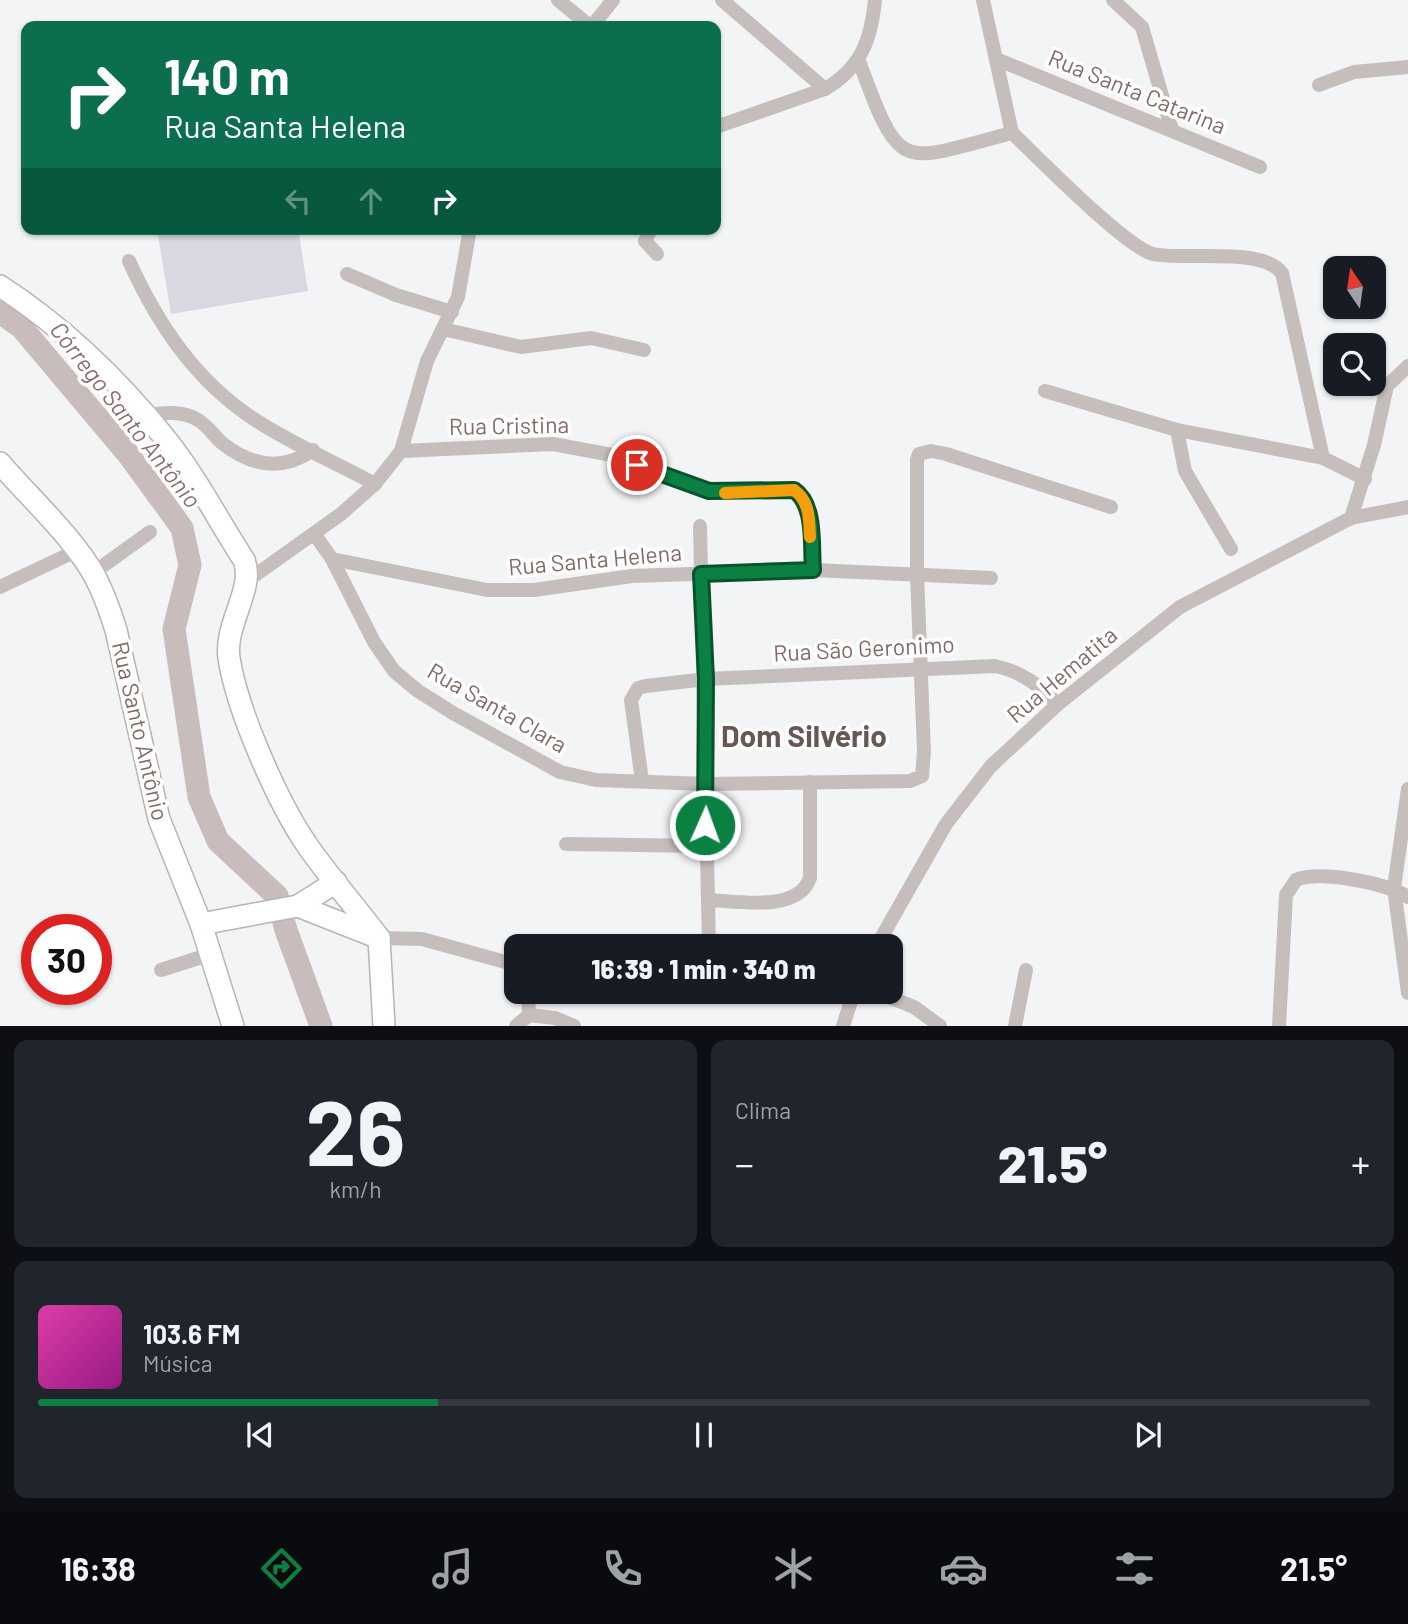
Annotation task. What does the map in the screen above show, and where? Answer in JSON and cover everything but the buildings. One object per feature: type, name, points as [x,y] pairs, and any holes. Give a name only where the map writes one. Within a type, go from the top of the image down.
[{"type":"main road","points":[[0,286],[43,317],[90,358],[167,440],[244,560],[247,581],[233,618],[228,650],[233,683],[264,762],[300,832],[379,938],[384,1026]]},
{"type":"main road","name":"Rua Santo Antônio","points":[[0,463],[93,573],[116,630],[159,820],[201,924],[233,1026]]},
{"type":"main road","points":[[201,924],[295,907],[336,882]]},
{"type":"main road","points":[[295,907],[379,938]]},
{"type":"street","points":[[558,0],[585,21]]},
{"type":"street","points":[[595,21],[613,0]]},
{"type":"street","points":[[722,0],[825,89]]},
{"type":"street","points":[[721,125],[825,89],[841,80],[859,61],[872,33],[875,0]]},
{"type":"street","points":[[983,0],[1012,134],[1136,248],[1171,257],[1260,260],[1278,268],[1282,273],[1323,458]]},
{"type":"street","points":[[1112,0],[1142,27],[1172,130]]},
{"type":"street","name":"Rua Santa Catarina","points":[[996,59],[1260,167]]},
{"type":"street","points":[[859,61],[884,128],[895,144],[906,152],[939,153],[1012,134]]},
{"type":"street","points":[[1318,85],[1354,72],[1408,67]]},
{"type":"street","points":[[247,581],[315,535],[375,484],[401,451],[427,360],[452,312],[463,278],[469,235]]},
{"type":"street","points":[[648,235],[645,241],[657,254]]},
{"type":"street","points":[[129,261],[147,301],[183,355],[228,399],[258,422],[375,484]]},
{"type":"street","points":[[347,274],[396,295],[452,312]]},
{"type":"street","points":[[443,329],[520,347],[591,338],[644,350]]},
{"type":"street","points":[[1351,518],[1365,479],[1387,386],[1408,366]]},
{"type":"street","points":[[1045,391],[1177,429],[1323,458],[1365,479]]},
{"type":"street","points":[[144,415],[169,412],[198,420],[223,443],[251,462],[275,465],[300,459],[313,450]]},
{"type":"street","points":[[1177,429],[1185,471],[1231,549]]},
{"type":"street","name":"Rua Cristina","points":[[401,451],[562,445],[612,455],[709,491],[741,493],[794,490],[803,496],[808,508],[813,570]]},
{"type":"street","points":[[922,671],[917,574],[917,460],[924,451],[946,454],[1111,507]]},
{"type":"street","name":"Rua Hematita","points":[[883,934],[946,824],[991,766],[1058,704],[1180,607],[1351,518],[1408,507]]},
{"type":"street","points":[[700,526],[706,679],[705,846],[709,934]]},
{"type":"street","points":[[93,573],[150,532]]},
{"type":"street","name":"Rua Santa Clara","points":[[315,535],[332,559],[374,642],[394,671],[418,691],[561,772],[596,780],[706,785],[917,781],[922,776],[924,752],[922,671]]},
{"type":"street","points":[[0,587],[76,551]]},
{"type":"street","name":"Rua Santa Helena","points":[[332,559],[487,590],[534,590],[612,578],[813,570],[990,578]]},
{"type":"street","name":"Rua São Geronimo","points":[[642,781],[631,700],[638,688],[659,684],[706,679],[922,671],[969,666],[1015,671],[1032,680],[1058,704]]},
{"type":"street","points":[[708,900],[774,901],[800,894],[806,888],[810,878],[810,782]]},
{"type":"street","points":[[1408,789],[1394,888],[1408,993]]},
{"type":"street","points":[[566,844],[705,846]]},
{"type":"street","points":[[1279,1026],[1286,895],[1296,880],[1315,875],[1394,888],[1408,897]]},
{"type":"street","points":[[379,938],[422,939],[504,962]]},
{"type":"street","points":[[161,970],[211,954]]},
{"type":"street","points":[[1015,1026],[1026,970]]},
{"type":"street","points":[[903,1003],[914,1007],[940,1026]]},
{"type":"street","points":[[529,1004],[529,1015]]},
{"type":"street","points":[[844,1026],[850,1004]]},
{"type":"street","points":[[516,1026],[529,1015],[555,1018],[574,1026]]},
{"type":"shaded area","points":[[158,235],[299,235],[308,291],[171,314]]},
{"type":"waterway","name":"Córrego Santo Antônio","points":[[0,312],[22,328],[128,454],[182,528],[190,565],[174,629],[199,797],[218,841],[277,896],[286,930],[321,1026]]},
{"type":"slow traffic","points":[[725,493],[794,490],[803,496],[808,508],[810,537]]},
{"type":"district","name":"Dom Silvério","points":[[804,737]]},
{"type":"route","points":[[637,465],[688,486],[709,491],[741,493],[794,490],[803,496],[808,508],[813,570],[701,574],[706,679],[705,825]]}]
